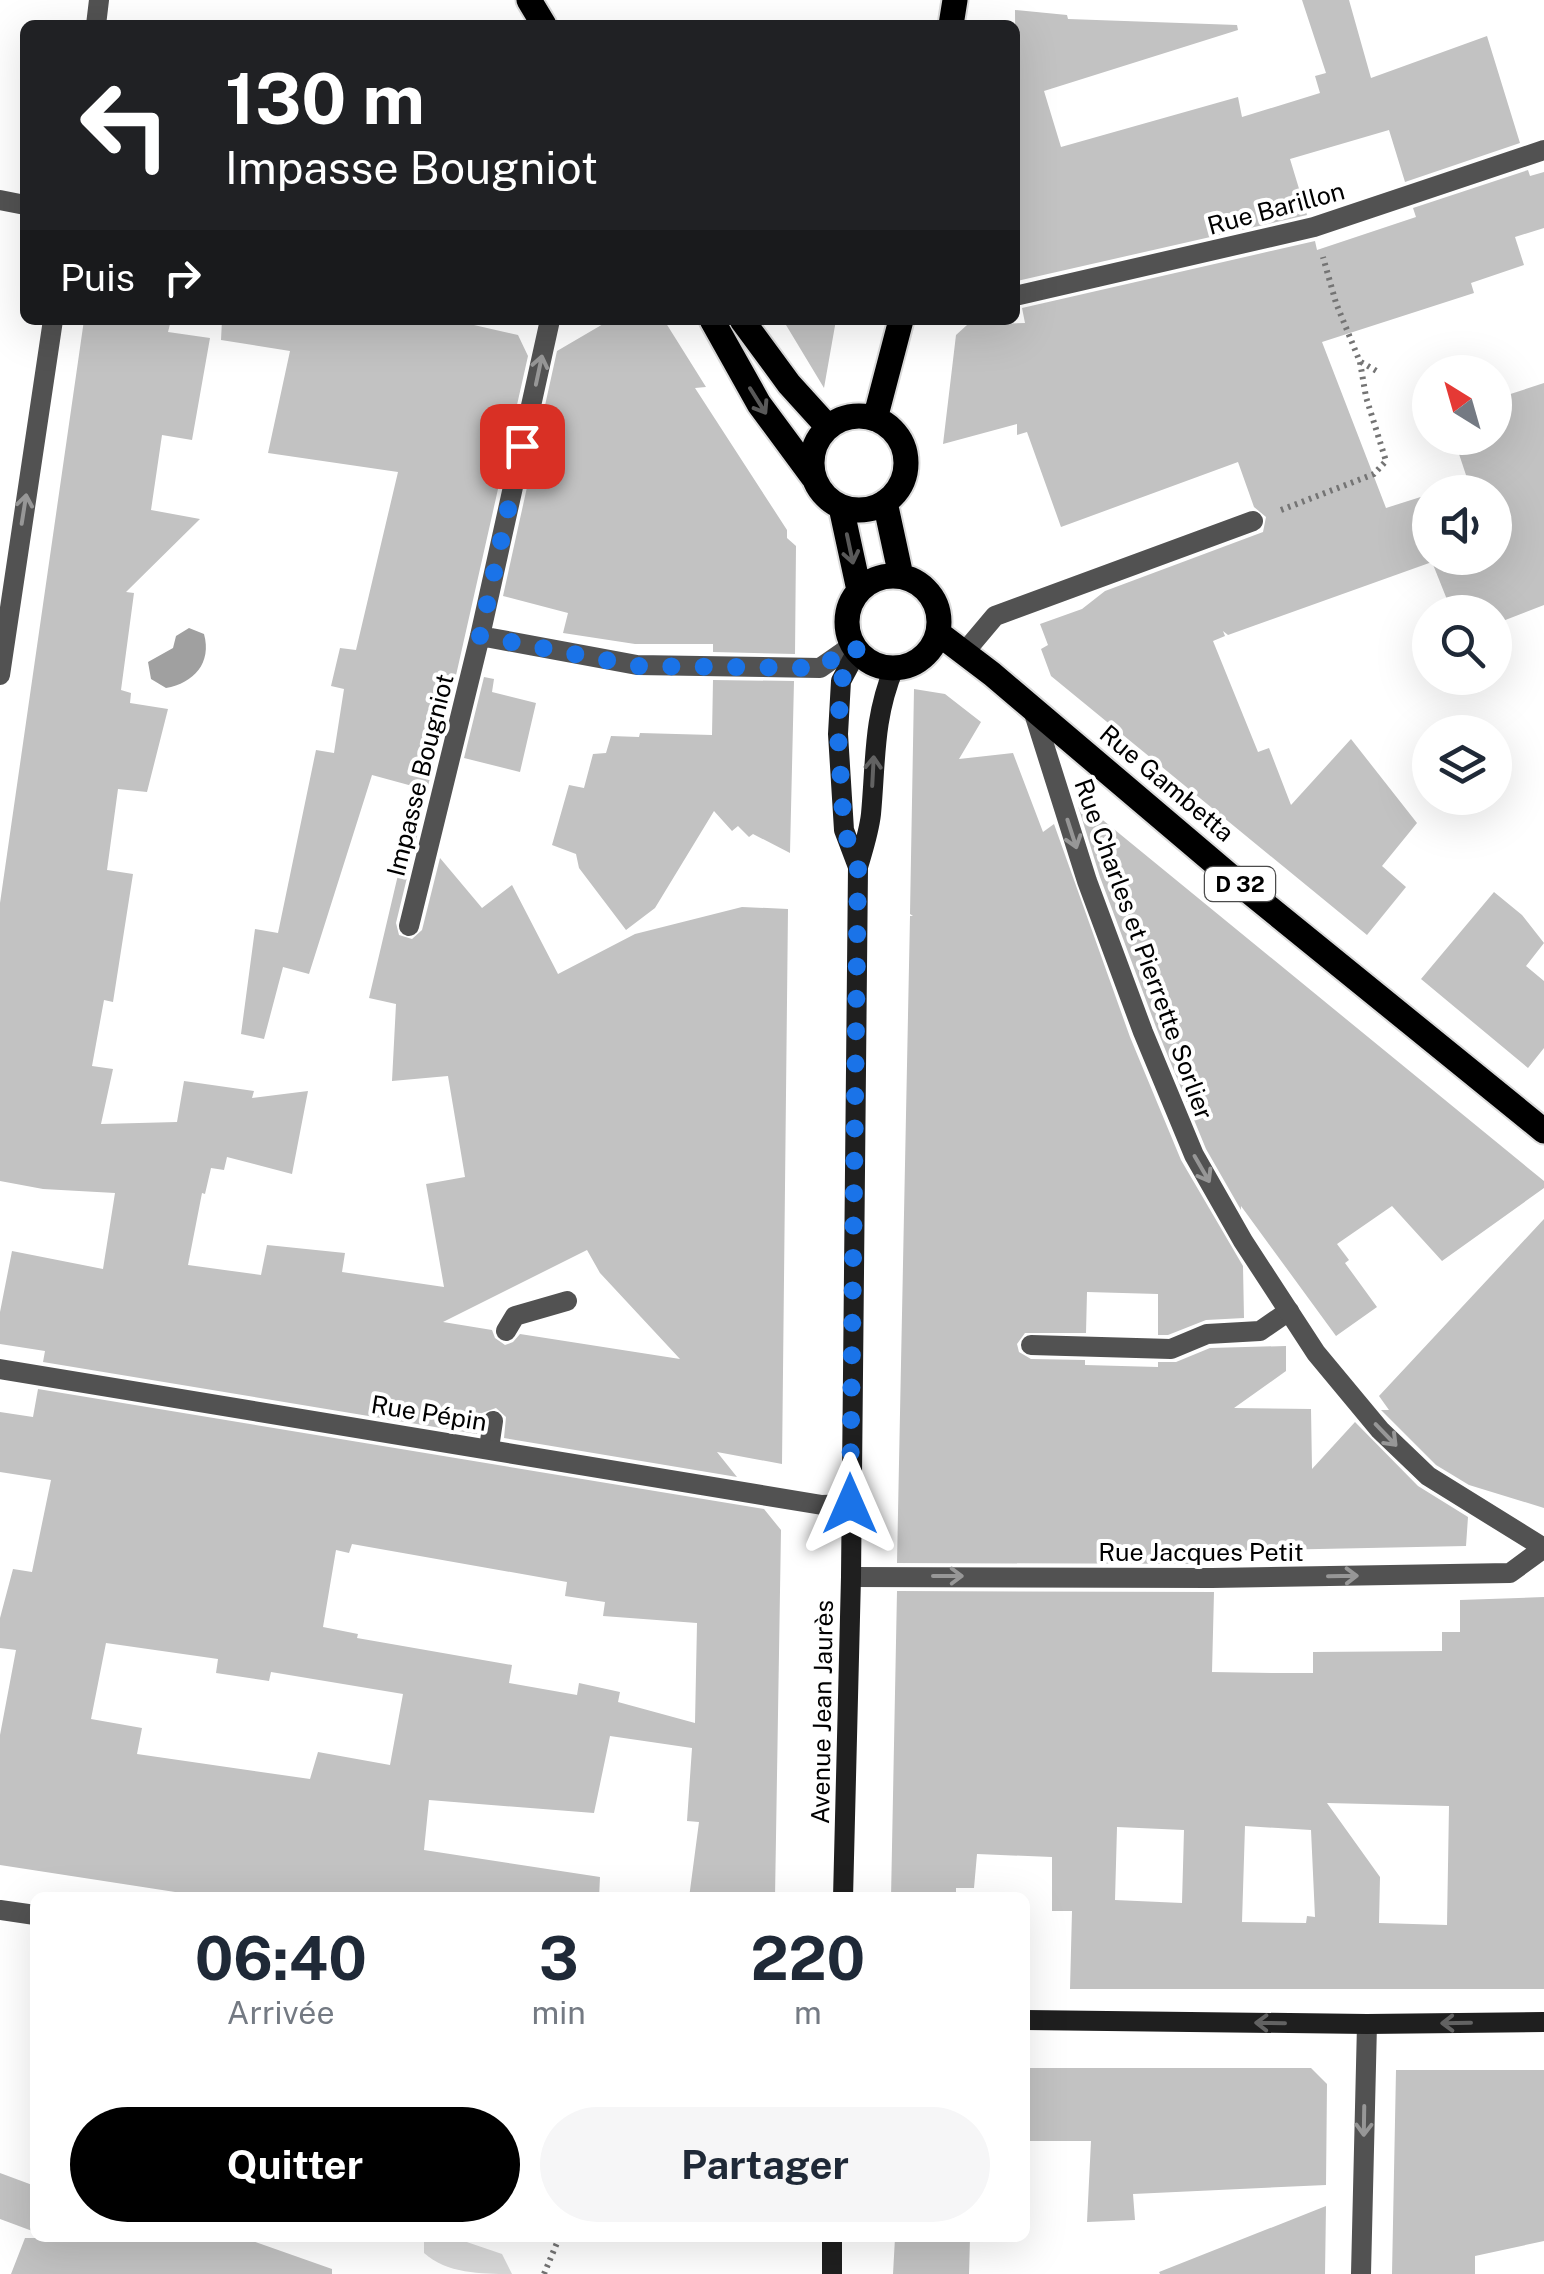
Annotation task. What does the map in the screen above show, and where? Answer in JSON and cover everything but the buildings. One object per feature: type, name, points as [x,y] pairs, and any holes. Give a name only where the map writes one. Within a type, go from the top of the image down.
[{"type":"main road","points":[[715,325],[758,404],[819,490],[841,507],[872,509],[886,502],[903,478],[905,453],[894,430],[875,419],[855,416],[828,427],[813,449],[813,477]]},
{"type":"main road","points":[[746,325],[789,384],[828,427]]},
{"type":"main road","points":[[875,419],[899,325]]},
{"type":"main road","points":[[886,502],[902,576]]},
{"type":"main road","points":[[841,507],[859,590]]},
{"type":"main road","points":[[886,576],[902,576],[929,593],[939,619],[938,633],[922,658],[894,668],[880,666],[855,648],[847,623],[848,612],[859,590],[886,576]]},
{"type":"main road","name":"Rue Gambetta","points":[[938,633],[1544,1131]]},
{"type":"main road","name":"Avenue Jean Jaurès","points":[[855,648],[841,681],[838,734],[844,830],[858,867]]},
{"type":"main road","name":"Avenue Jean Jaurès","points":[[843,1892],[851,1576],[858,867],[871,818],[875,735],[881,700],[894,668]]},
{"type":"main road","points":[[1030,2020],[1544,2022]]},
{"type":"main road","points":[[832,2242],[832,2274]]},
{"type":"street","name":"Rue Barillon","points":[[1020,295],[1314,227],[1544,150]]},
{"type":"street","points":[[0,674],[3,630],[52,325]]},
{"type":"street","name":"Impasse Bougniot","points":[[409,926],[480,636],[549,325]]},
{"type":"street","points":[[963,654],[996,616],[1253,521]]},
{"type":"street","points":[[480,636],[637,666],[820,668],[855,648]]},
{"type":"street","name":"Rue Charles et Pierrette Sorlier","points":[[1032,707],[1087,881],[1194,1156],[1243,1241],[1316,1353],[1380,1430],[1428,1476],[1544,1548]]},
{"type":"street","points":[[506,1331],[514,1316],[567,1301]]},
{"type":"street","points":[[1032,1345],[1171,1349],[1207,1334],[1260,1331],[1289,1311]]},
{"type":"street","name":"Rue Pépin","points":[[0,1369],[804,1502],[850,1504]]},
{"type":"street","points":[[490,1448],[492,1421]]},
{"type":"street","name":"Rue Jacques Petit","points":[[851,1576],[1212,1578],[1510,1573],[1544,1548]]},
{"type":"street","points":[[0,1910],[30,1914]]},
{"type":"street","points":[[1361,2274],[1368,2024]]},
{"type":"path","points":[[1253,521],[1374,474],[1386,461],[1366,397],[1360,362],[1336,304],[1314,227]]},
{"type":"path","points":[[1360,362],[1380,373]]},
{"type":"path","points":[[544,2274],[557,2242]]},
{"type":"shaded area","points":[[189,628],[204,634],[203,663],[185,682],[166,688],[151,679],[148,662],[173,648],[176,636]]},
{"type":"shaded area","points":[[424,2242],[467,2242],[502,2254],[512,2274],[454,2269],[424,2253]]},
{"type":"route","points":[[522,446],[480,636],[637,666],[820,668],[853,645],[857,650],[841,681],[838,734],[844,830],[858,867],[850,1504]]}]
